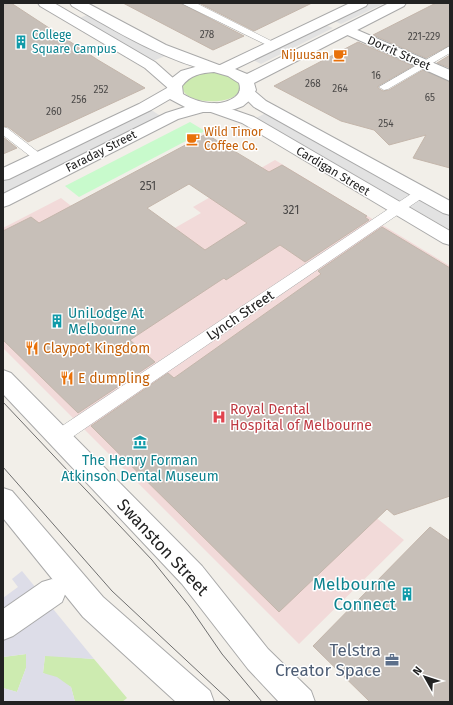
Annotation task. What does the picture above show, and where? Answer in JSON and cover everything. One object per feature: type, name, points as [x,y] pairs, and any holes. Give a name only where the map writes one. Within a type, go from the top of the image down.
[{"type":"street","points":[[45,3],[150,65],[174,88]]},
{"type":"street","points":[[68,16],[82,6],[103,3]]},
{"type":"street","points":[[82,6],[173,55],[219,69],[274,45],[361,3]]},
{"type":"street","points":[[247,86],[399,3]]},
{"type":"street","points":[[326,20],[348,30]]},
{"type":"street","name":"Dorrit Street","points":[[348,30],[450,76]]},
{"type":"street","name":"Faraday Street","points":[[3,175],[145,107],[174,88],[177,80],[188,73],[203,69],[219,69]]},
{"type":"street","name":"Cardigan Street","points":[[219,69],[233,72],[247,86],[260,104],[450,209]]},
{"type":"street","name":"Faraday Street","points":[[3,201],[172,116],[236,103],[243,98],[247,86]]},
{"type":"street","name":"Cardigan Street","points":[[174,88],[176,96],[182,101],[248,120],[450,239]]},
{"type":"street","name":"Swanston Street","points":[[3,379],[192,575],[258,659],[300,702]]},
{"type":"street","points":[[3,499],[93,607],[199,702]]},
{"type":"street","points":[[3,626],[52,592]]},
{"type":"lane","points":[[186,3],[191,4],[274,45]]},
{"type":"lane","points":[[384,87],[450,49]]},
{"type":"lane","points":[[3,130],[39,158]]},
{"type":"lane","name":"Lynch Street","points":[[58,437],[421,193]]},
{"type":"shaded area","points":[[367,3],[385,3],[341,24],[332,20]]},
{"type":"shaded area","points":[[90,14],[165,56],[153,61],[79,18]]},
{"type":"shaded area","points":[[323,24],[333,28],[261,64],[251,59]]},
{"type":"shaded area","points":[[150,109],[162,117],[3,195],[3,180]]},
{"type":"shaded area","points":[[266,113],[450,216],[450,230],[256,118]]},
{"type":"shaded area","points":[[275,160],[450,266],[450,347],[333,483],[404,540],[299,644],[3,348],[3,228],[61,198],[131,253],[201,213],[193,207]]},
{"type":"shaded area","points":[[22,571],[94,659],[45,656],[43,673],[57,677],[71,687],[75,702],[3,702],[3,688],[17,692],[26,668],[26,654],[3,657],[3,598],[18,587],[12,579]]},
{"type":"green space","points":[[205,72],[233,77],[240,84],[240,89],[237,94],[232,97],[219,101],[197,100],[186,94],[183,90],[185,82],[194,76]]},
{"type":"green space","points":[[190,122],[205,131],[79,197],[65,186]]},
{"type":"green space","points":[[26,654],[26,668],[17,692],[3,688],[3,657]]},
{"type":"green space","points":[[45,655],[94,659],[127,698],[122,702],[75,702],[71,687],[43,673]]},
{"type":"building","points":[[3,3],[11,3],[98,60],[145,88],[28,142],[8,127],[3,126]]},
{"type":"building","points":[[123,3],[180,3],[244,36],[213,50]]},
{"type":"building","points":[[199,3],[312,3],[254,31]]},
{"type":"building","points":[[436,3],[450,3],[450,45],[426,58],[373,35]]},
{"type":"building","points":[[358,42],[413,66],[378,86],[378,88],[383,91],[389,90],[423,70],[450,82],[450,168],[413,158],[426,135],[389,145],[374,130],[341,121],[274,86]]},
{"type":"building","points":[[450,55],[450,68],[437,63]]},
{"type":"building","points":[[206,134],[269,172],[282,165],[367,216],[365,217],[369,220],[305,262],[280,245],[226,280],[224,278],[130,340],[155,362],[78,413],[3,340],[3,231],[31,217],[39,223]],"holes":[[[189,184],[247,223],[205,250],[147,208]]]},
{"type":"building","points":[[3,137],[17,148],[3,154]]},
{"type":"building","name":"Royal Dental Hospital of Melbourne","points":[[382,227],[450,268],[450,496],[394,515],[387,509],[279,612],[91,426],[168,373],[174,378],[321,274],[318,271]]},
{"type":"building","name":"Melbourne Connect","points":[[430,527],[450,541],[450,702],[370,702],[313,646]]},
{"type":"tram line","points":[[3,402],[152,560],[189,606],[222,654],[262,702]]},
{"type":"tram line","points":[[3,467],[112,591],[231,702]]},
{"type":"place","name":"College Square Campus","points":[[21,42]]},
{"type":"place","name":"Nijuusan","points":[[340,55]]},
{"type":"place","name":"Wild Timor Coffee Co.","points":[[193,139]]},
{"type":"place","name":"UniLodge At Melbourne","points":[[57,321]]},
{"type":"place","name":"Claypot Kingdom","points":[[32,348]]},
{"type":"place","name":"E dumpling","points":[[67,378]]},
{"type":"place","name":"Royal Dental Hospital of Melbourne","points":[[219,417]]},
{"type":"place","name":"The Henry Forman Atkinson Dental Museum","points":[[140,442]]},
{"type":"place","name":"Melbourne Connect","points":[[407,594]]},
{"type":"place","name":"Telstra Creator Space","points":[[392,660]]}]
